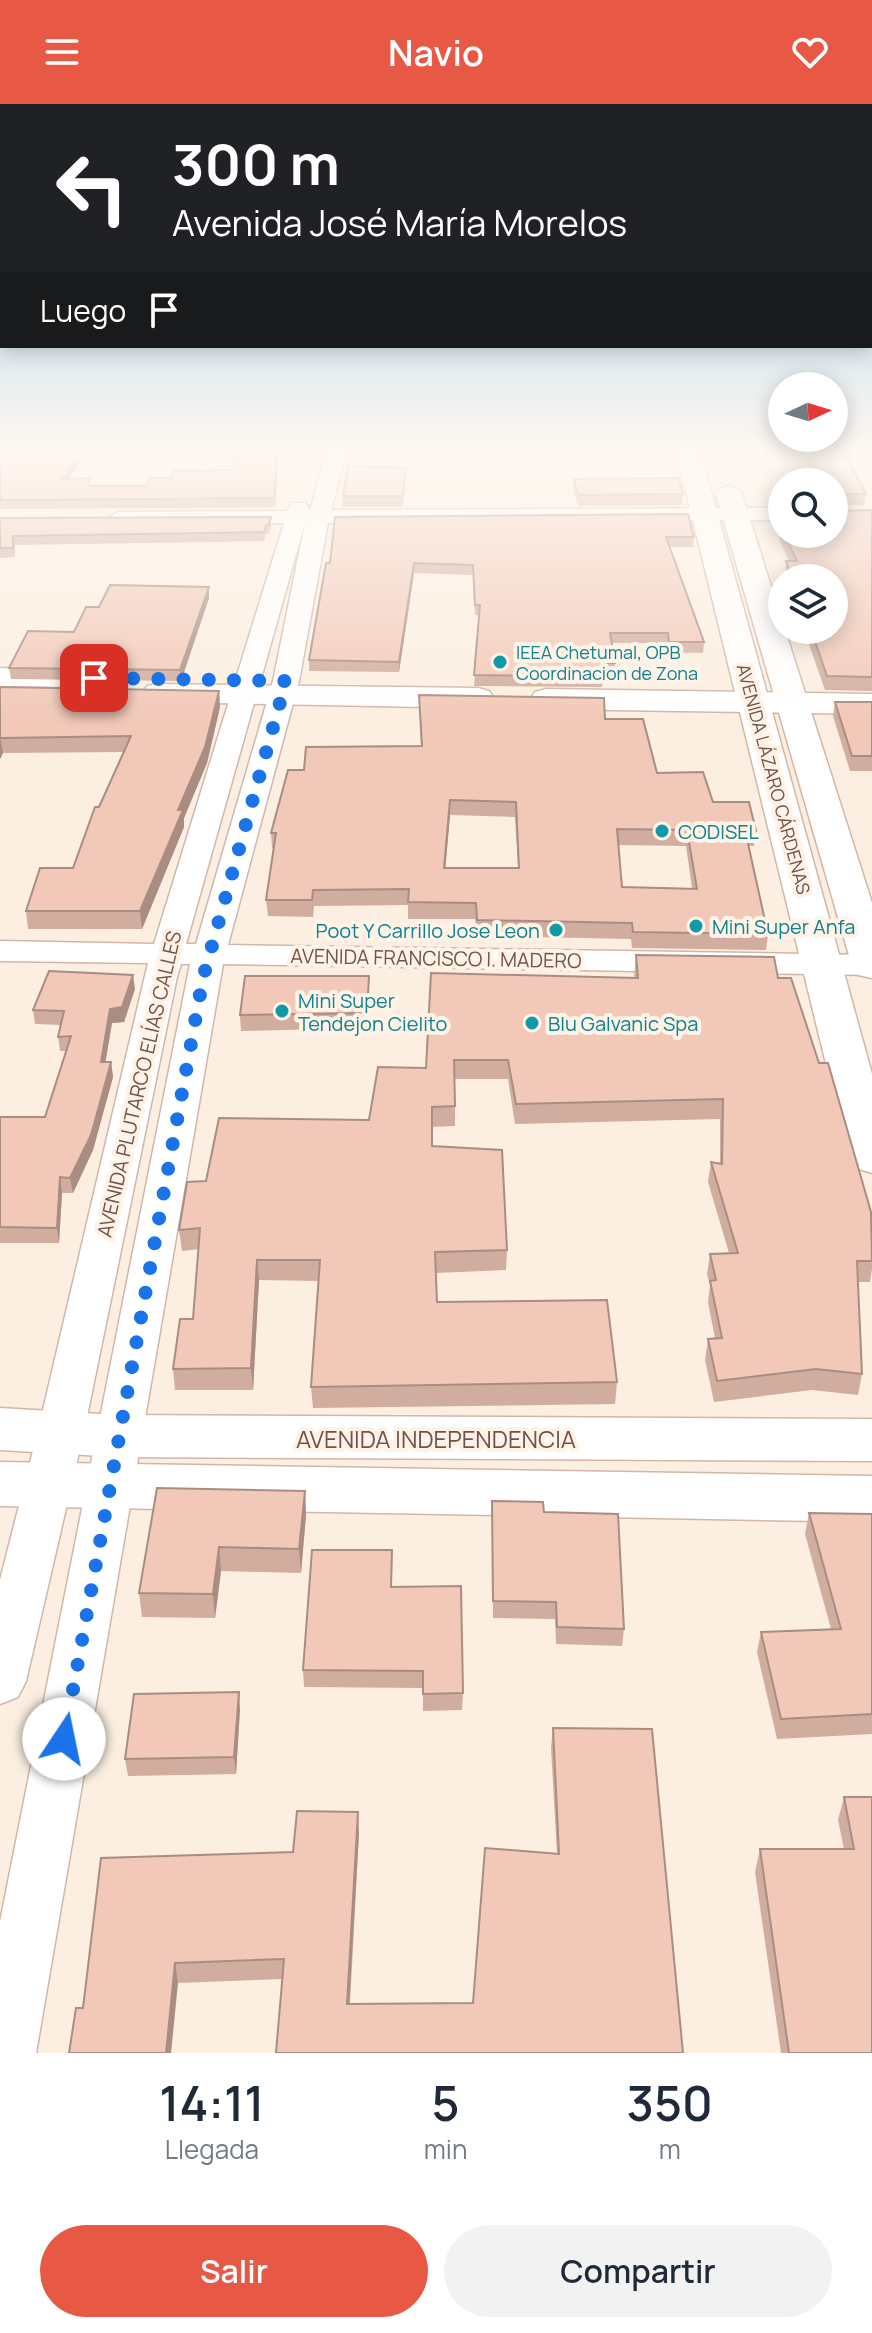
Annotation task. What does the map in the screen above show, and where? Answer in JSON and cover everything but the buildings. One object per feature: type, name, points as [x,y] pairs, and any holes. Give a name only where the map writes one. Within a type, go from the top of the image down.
[{"type":"main road","name":"AVENIDA LÁZARO CÁRDENAS","points":[[724,538],[752,695],[872,1158]]},
{"type":"main road","name":"AVENIDA LÁZARO CÁRDENAS","points":[[729,538],[790,696],[872,965]]},
{"type":"main road","points":[[0,677],[108,685],[790,696],[872,704]]},
{"type":"main road","points":[[0,691],[108,685]]},
{"type":"main road","points":[[790,696],[872,690]]},
{"type":"main road","name":"AVENIDA INDEPENDENCIA","points":[[0,1429],[61,1431],[114,1462],[872,1499]]},
{"type":"main road","name":"AVENIDA INDEPENDENCIA","points":[[23,1485],[114,1462],[872,1440]]},
{"type":"street","name":"AVENIDA PLUTARCO ELÍAS CALLES","points":[[5,2053],[206,966],[266,688],[303,538]]},
{"type":"street","name":"AVENIDA PLUTARCO ELÍAS CALLES","points":[[0,1681],[23,1485],[61,1431],[163,966],[266,688]]},
{"type":"street","name":"AVENIDA FRANCISCO I. MADERO","points":[[0,951],[163,966]]},
{"type":"street","name":"AVENIDA FRANCISCO I. MADERO","points":[[825,976],[872,965]]},
{"type":"street","name":"AVENIDA FRANCISCO I. MADERO","points":[[0,975],[206,966],[825,976],[872,988]]},
{"type":"place","name":"IEEA Chetumal, OPB Coordinacion de Zona","points":[[500,662]]},
{"type":"place","name":"CODISEL","points":[[662,831]]},
{"type":"place","name":"Mini Super Anfa","points":[[696,926]]},
{"type":"place","name":"Poot Y Carrillo Jose Leon","points":[[556,930]]},
{"type":"place","name":"Mini Super Tendejon Cielito","points":[[282,1011]]},
{"type":"place","name":"Blu Galvanic Spa","points":[[532,1023]]},
{"type":"route","points":[[64,1739],[203,978],[286,681],[94,678]]}]
